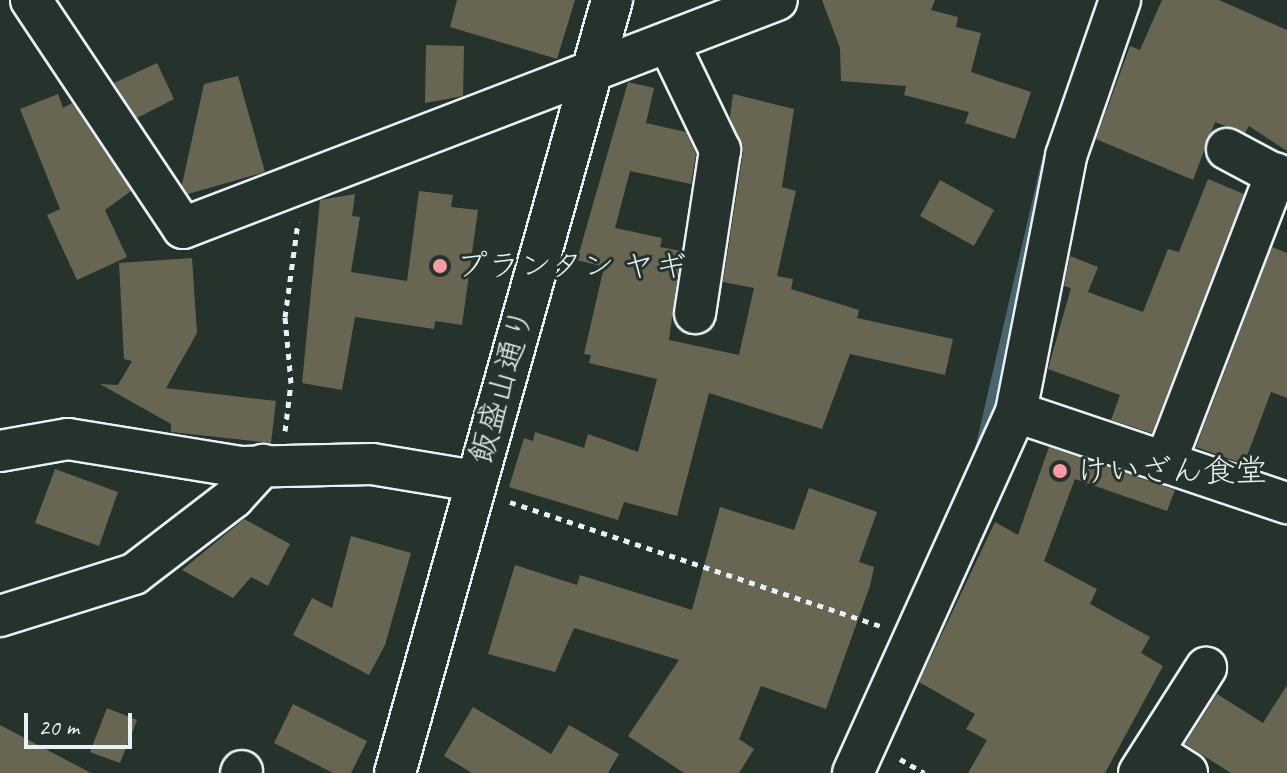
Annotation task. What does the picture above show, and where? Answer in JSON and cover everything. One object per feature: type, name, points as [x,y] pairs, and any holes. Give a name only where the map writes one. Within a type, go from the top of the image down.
[{"type":"street","points":[[31,0],[183,228],[591,74],[777,0]]},
{"type":"street","name":"飯盛山通り","points":[[395,773],[486,490],[612,0]]},
{"type":"street","points":[[853,773],[1016,412],[1066,156],[1120,0]]},
{"type":"street","points":[[669,44],[720,150],[695,313]]},
{"type":"street","points":[[1165,463],[1281,178],[1227,149]]},
{"type":"street","points":[[1016,412],[1287,503]]},
{"type":"street","points":[[0,451],[68,439],[241,467],[372,464],[486,490]]},
{"type":"street","points":[[0,616],[134,574],[233,498],[271,464]]},
{"type":"street","points":[[1187,773],[1146,762],[1206,668]]},
{"type":"path","points":[[271,464],[291,383],[285,317],[303,183]]},
{"type":"path","points":[[486,490],[915,638]]},
{"type":"building","points":[[457,0],[575,0],[557,59],[450,27]]},
{"type":"building","points":[[822,0],[935,0],[931,10],[958,17],[956,27],[981,33],[971,72],[1031,92],[1015,139],[965,123],[969,112],[904,95],[906,86],[841,81],[840,48]]},
{"type":"building","points":[[1162,0],[1219,0],[1287,30],[1287,151],[1249,126],[1245,133],[1215,122],[1193,180],[1096,139],[1130,46],[1140,50]]},
{"type":"building","points":[[426,45],[464,46],[463,96],[425,103]]},
{"type":"building","points":[[157,63],[174,99],[137,118],[114,83]]},
{"type":"building","points":[[238,76],[265,172],[188,194],[182,185],[204,84]]},
{"type":"building","points":[[628,82],[654,88],[646,123],[686,132],[696,154],[691,184],[630,171],[615,228],[662,238],[660,247],[681,251],[669,340],[739,355],[754,288],[723,282],[743,153],[730,117],[733,94],[794,109],[782,187],[796,191],[777,276],[793,279],[791,289],[859,310],[857,318],[953,339],[945,375],[850,354],[822,429],[709,393],[677,516],[624,502],[618,520],[509,487],[524,438],[533,441],[535,432],[584,448],[588,434],[638,452],[657,379],[589,363],[591,355],[584,354],[604,267],[577,260]]},
{"type":"building","points":[[58,94],[63,108],[72,103],[131,191],[105,210],[127,257],[77,280],[47,215],[60,209],[20,109]]},
{"type":"building","points":[[1208,179],[1244,194],[1152,433],[1111,420],[1120,395],[1048,369],[1071,288],[1064,286],[1070,256],[1098,267],[1088,292],[1143,312],[1168,249],[1179,252]]},
{"type":"building","points":[[940,180],[994,210],[974,246],[920,216]]},
{"type":"building","points":[[419,191],[453,195],[451,207],[478,210],[462,325],[435,321],[434,329],[355,317],[342,390],[302,383],[320,200],[355,194],[352,216],[360,217],[351,272],[407,281]]},
{"type":"building","points":[[1272,247],[1287,253],[1287,398],[1271,392],[1244,464],[1196,447]]},
{"type":"building","points":[[192,258],[197,333],[166,388],[276,401],[271,443],[171,432],[171,424],[100,384],[118,385],[132,361],[124,359],[119,263]]},
{"type":"building","points":[[1049,447],[1175,490],[1167,511],[1075,479],[1044,561],[1097,589],[1090,604],[1150,637],[1141,653],[1163,666],[1105,773],[968,773],[987,740],[966,729],[975,714],[919,682],[995,522],[1018,535]]},
{"type":"building","points":[[55,469],[118,492],[99,546],[35,523]]},
{"type":"building","points":[[809,488],[877,512],[859,562],[874,567],[870,586],[826,709],[761,686],[739,739],[754,749],[739,773],[684,773],[628,736],[679,660],[574,628],[555,672],[488,654],[515,565],[577,585],[580,575],[692,610],[720,507],[794,530]]},
{"type":"building","points":[[244,519],[290,544],[268,586],[251,577],[233,598],[182,570]]},
{"type":"building","points":[[351,536],[411,553],[385,645],[369,675],[293,635],[312,598],[332,608]]},
{"type":"building","points":[[1287,685],[1287,773],[1231,773],[1185,744],[1217,694],[1263,723]]},
{"type":"building","points":[[293,704],[367,741],[351,773],[333,773],[274,743]]},
{"type":"building","points":[[473,707],[551,754],[569,725],[619,754],[608,773],[472,773],[444,756]]},
{"type":"building","points":[[107,708],[137,720],[120,763],[90,752]]},
{"type":"building","points":[[0,725],[91,773],[0,773]]},
{"type":"waterway","points":[[980,449],[1047,158]]},
{"type":"place","name":"プランタン ヤギ","points":[[440,266]]},
{"type":"place","name":"けいざん食堂","points":[[1060,471]]}]
